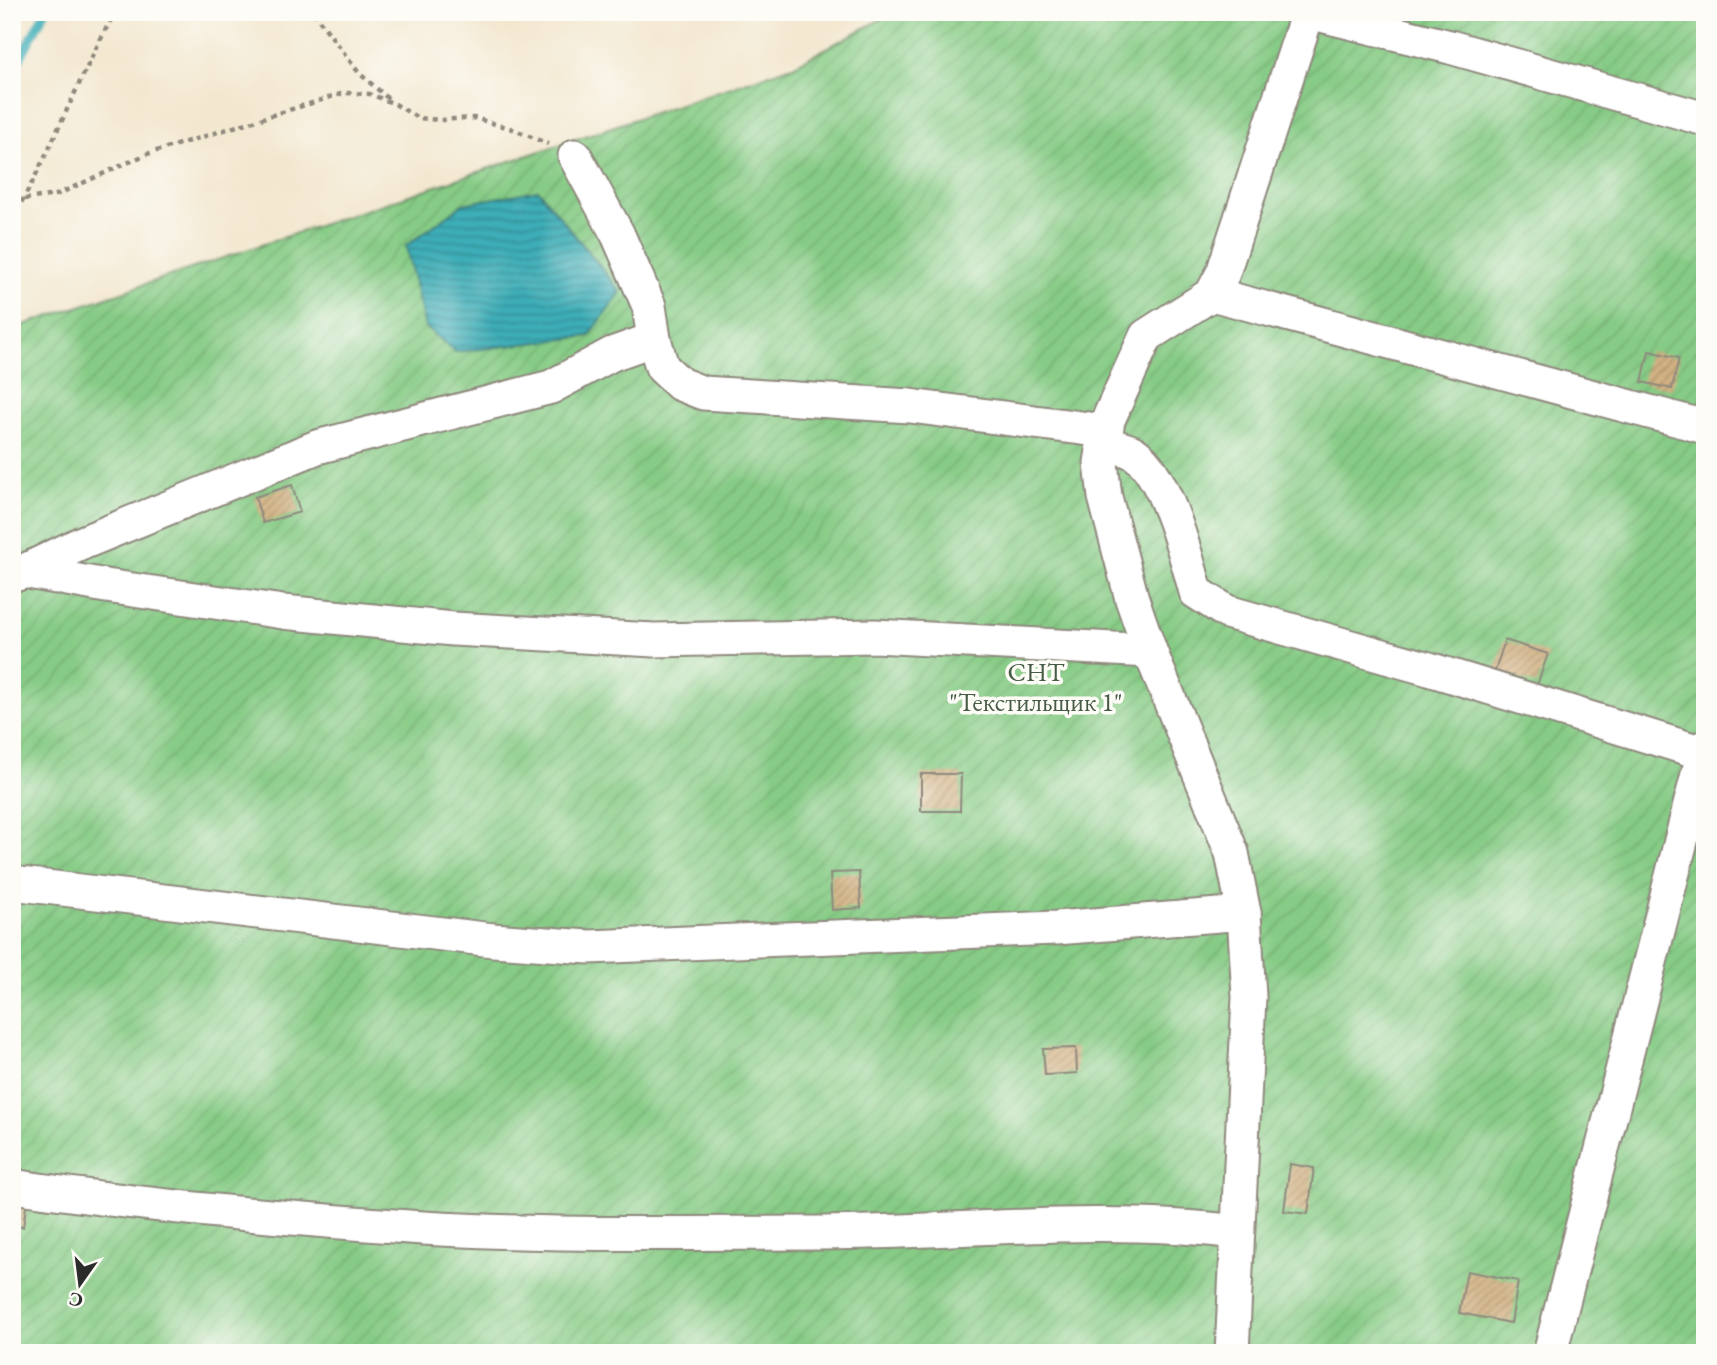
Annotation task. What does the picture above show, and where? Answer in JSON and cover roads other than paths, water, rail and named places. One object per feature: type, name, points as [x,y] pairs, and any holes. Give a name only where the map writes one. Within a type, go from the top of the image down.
[{"type":"lane","points":[[1232,1353],[1249,997],[1244,913],[1232,853],[1150,651],[1132,599],[1105,497],[1101,463],[1103,437],[1146,336],[1212,294],[1223,273],[1308,12],[1450,47],[1705,119]]},
{"type":"lane","points":[[575,156],[618,235],[644,294],[663,367],[680,384],[704,393],[910,406],[1103,437],[1135,454],[1159,483],[1184,549],[1196,592],[1227,612],[1704,750],[1549,1353]]},
{"type":"lane","points":[[1212,294],[1705,427]]},
{"type":"lane","points":[[17,574],[82,543],[317,447],[551,387],[612,354],[654,339]]},
{"type":"lane","points":[[17,574],[283,612],[453,628],[654,640],[876,636],[1150,651]]},
{"type":"lane","points":[[12,883],[493,940],[589,947],[1056,928],[1244,913]]},
{"type":"lane","points":[[12,1186],[232,1212],[425,1228],[584,1233],[890,1233],[1129,1223],[1237,1232]]},
{"type":"water","points":[[538,190],[621,292],[589,336],[456,352],[425,327],[406,246],[463,204]]},
{"type":"waterway","points":[[12,73],[45,12]]},
{"type":"park label","name":"СНТ \"Текстильщик 1\"","points":[[1036,687]]}]
